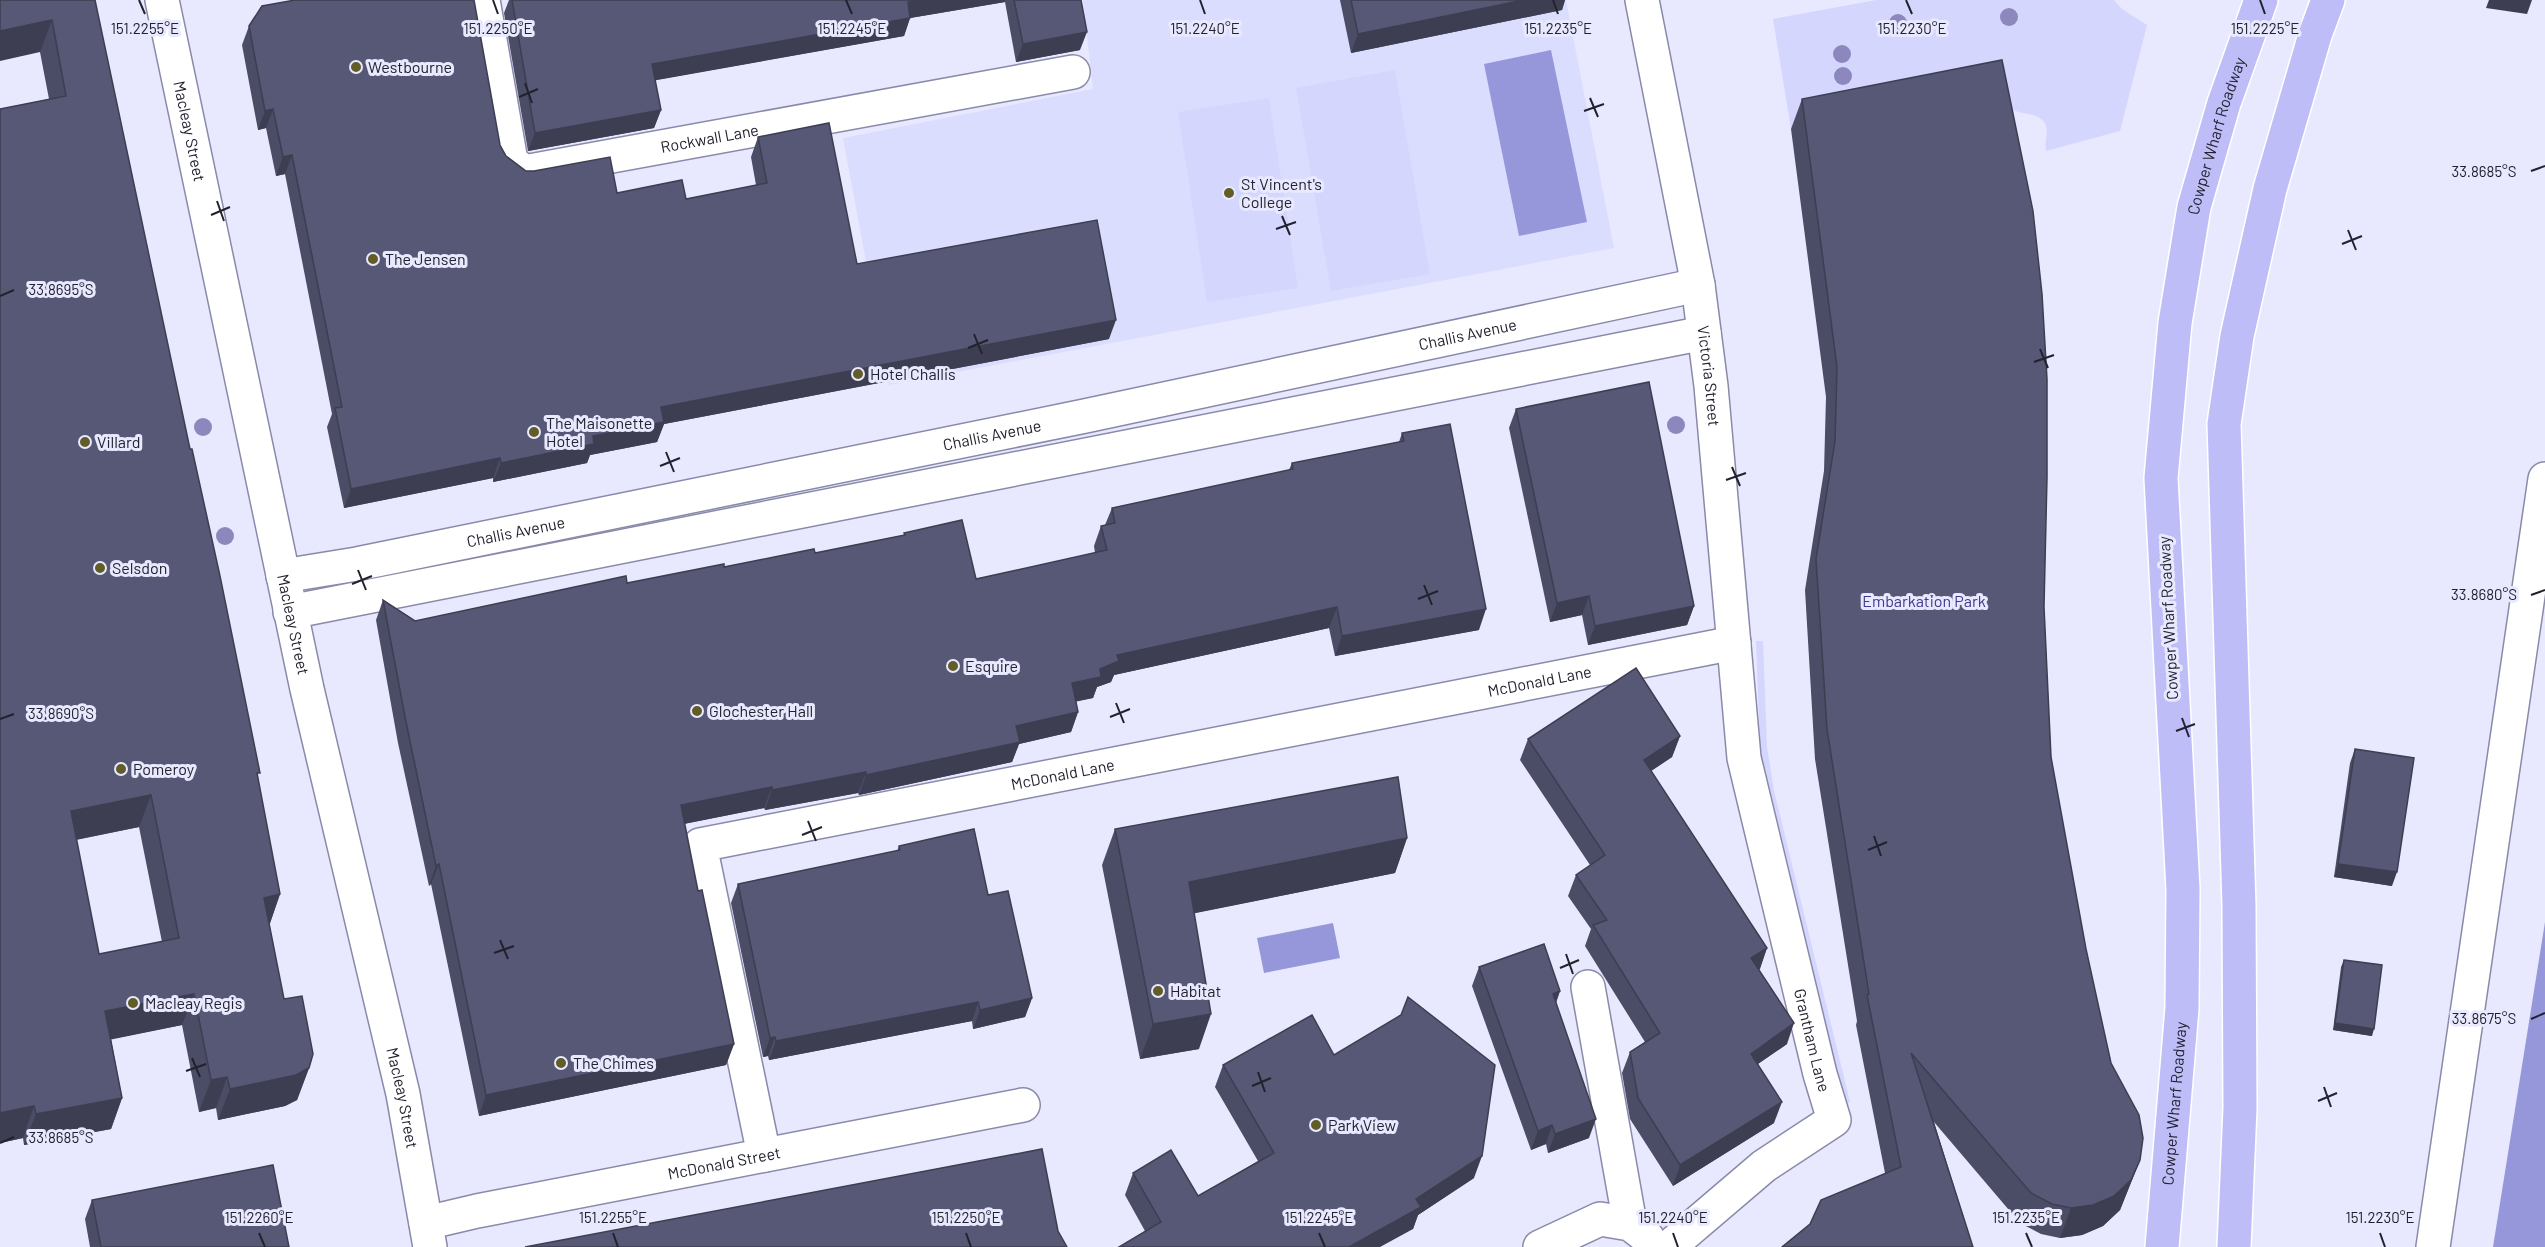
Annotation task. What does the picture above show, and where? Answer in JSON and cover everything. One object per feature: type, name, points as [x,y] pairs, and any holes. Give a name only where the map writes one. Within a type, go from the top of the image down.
[{"type":"main road","name":"Cowper Wharf Roadway","points":[[2162,1247],[2181,1008],[2183,889],[2161,478],[2175,323],[2194,207],[2224,103],[2261,0]]},
{"type":"main road","points":[[2234,1247],[2240,1108],[2239,918],[2224,424],[2237,336],[2270,189],[2315,35],[2328,0]]},
{"type":"street","name":"Macleay Street","points":[[162,0],[290,612],[402,1094],[428,1235]]},
{"type":"street","name":"Rockwall Lane","points":[[483,0],[512,161],[524,172],[1073,72]]},
{"type":"street","name":"Victoria Street","points":[[1642,0],[1698,285],[1711,386],[1744,758]]},
{"type":"street","name":"Challis Avenue","points":[[283,576],[357,564],[1085,416],[1698,285]]},
{"type":"street","points":[[290,612],[1704,333]]},
{"type":"street","points":[[1085,416],[1092,455]]},
{"type":"street","points":[[2433,1247],[2545,479]]},
{"type":"street","name":"McDonald Lane","points":[[764,1155],[700,845],[1734,643]]},
{"type":"street","name":"Grantham Lane","points":[[1669,1247],[1764,1166],[1834,1120],[1817,1062],[1744,758]]},
{"type":"street","points":[[1588,987],[1630,1224]]},
{"type":"street","name":"McDonald Street","points":[[428,1235],[764,1155],[1023,1105]]},
{"type":"street","points":[[1540,1247],[1600,1219],[1630,1224],[1656,1247]]},
{"type":"shaded area","name":"St Vincent's College","points":[[1083,0],[1566,0],[1614,248],[889,385],[843,138],[1093,89]]},
{"type":"shaded area","points":[[1876,0],[2114,0],[2122,9],[2147,25],[2120,131],[2046,151],[2047,128],[2044,122],[2034,115],[2017,112],[2010,108],[1991,90],[1791,129],[1773,19]]},
{"type":"shaded area","points":[[1395,70],[1430,274],[1331,291],[1296,88]]},
{"type":"shaded area","points":[[1269,98],[1298,288],[1207,302],[1178,112]]},
{"type":"shaded area","points":[[1756,641],[1763,641],[1767,747],[1774,791],[1850,1102],[1842,1105],[1767,794],[1760,747]]},
{"type":"water","points":[[1551,50],[1587,222],[1519,236],[1484,64]]},
{"type":"water","points":[[2545,922],[2545,1247],[2493,1247]]},
{"type":"water","points":[[1333,923],[1340,958],[1264,973],[1257,938]]},
{"type":"building","points":[[0,0],[95,0],[190,449],[192,449],[220,576],[260,773],[257,773],[280,894],[264,898],[284,999],[302,996],[313,1054],[309,1068],[296,1075],[230,1089],[227,1077],[211,1080],[194,994],[105,1011],[122,1098],[36,1114],[34,1106],[0,1113],[0,109],[66,96],[52,20],[0,31]],"holes":[[[151,795],[179,938],[99,954],[71,811]]]},
{"type":"building","points":[[295,0],[474,0],[500,145],[506,156],[526,171],[610,157],[617,193],[682,180],[686,199],[767,183],[758,137],[829,123],[857,264],[1097,220],[1116,320],[661,407],[664,422],[593,436],[594,444],[501,463],[500,458],[351,489],[335,408],[342,407],[292,155],[283,157],[273,109],[265,111],[249,26],[262,6]]},
{"type":"building","points":[[512,0],[920,0],[908,2],[910,18],[652,64],[661,110],[535,133]]},
{"type":"building","points":[[1014,0],[1081,0],[1087,32],[1023,44]]},
{"type":"building","points":[[1351,0],[1524,0],[1358,34]]},
{"type":"building","name":"Embarkation Park","points":[[2002,60],[2033,211],[2042,294],[2047,379],[2044,607],[2051,757],[2086,949],[2111,1063],[2139,1115],[2143,1138],[2140,1160],[2131,1180],[2114,1196],[2093,1205],[2071,1208],[2052,1204],[2031,1193],[1911,1053],[1973,1247],[1782,1247],[1810,1224],[1821,1200],[1901,1167],[1867,995],[1869,994],[1827,729],[1816,559],[1835,441],[1837,367],[1802,99]]},
{"type":"building","points":[[1649,382],[1694,606],[1595,626],[1589,596],[1557,603],[1516,409]]},
{"type":"building","points":[[1450,424],[1486,609],[1342,636],[1337,607],[1117,655],[1119,661],[1100,669],[1101,677],[1072,683],[1078,712],[1016,726],[1020,742],[866,775],[866,772],[772,790],[772,787],[681,805],[698,891],[702,890],[734,1044],[486,1095],[439,864],[436,866],[406,722],[383,600],[415,621],[626,576],[627,583],[814,549],[815,553],[905,535],[904,533],[962,520],[976,579],[1107,550],[1101,526],[1115,523],[1112,508],[1293,469],[1292,463],[1404,441],[1402,433]]},
{"type":"building","points":[[1636,668],[1680,736],[1644,760],[1767,948],[1751,958],[1794,1023],[1751,1054],[1782,1102],[1680,1165],[1638,1098],[1630,1052],[1660,1033],[1593,925],[1607,920],[1576,875],[1605,855],[1528,739]]},
{"type":"building","points":[[2355,749],[2414,758],[2397,872],[2338,864]]},
{"type":"building","points":[[1398,777],[1407,838],[1189,882],[1211,1014],[1153,1024],[1115,829]]},
{"type":"building","points":[[974,829],[988,895],[1008,891],[1032,998],[980,1010],[978,1002],[776,1041],[775,1037],[770,1038],[738,884],[900,850],[899,846]]},
{"type":"building","points":[[1544,944],[1560,991],[1553,994],[1596,1119],[1555,1134],[1552,1125],[1538,1131],[1479,967]]},
{"type":"building","points":[[2344,960],[2382,965],[2374,1029],[2335,1023]]},
{"type":"building","points":[[1408,997],[1495,1065],[1482,1156],[1416,1199],[1421,1207],[1349,1247],[1119,1247],[1161,1222],[1133,1173],[1171,1150],[1198,1196],[1274,1153],[1223,1065],[1312,1015],[1334,1055],[1401,1015]]},
{"type":"building","points":[[1042,1149],[1058,1231],[1067,1247],[525,1247]]},
{"type":"building","points":[[273,1165],[289,1247],[101,1247],[92,1200]]},
{"type":"place","name":"Westbourne","points":[[356,67]]},
{"type":"place","name":"St Vincent's College","points":[[1229,193]]},
{"type":"place","name":"The Jensen","points":[[373,259]]},
{"type":"place","name":"Hotel Challis","points":[[858,374]]},
{"type":"place","name":"The Maisonette Hotel","points":[[534,432]]},
{"type":"place","name":"Villard","points":[[85,442]]},
{"type":"place","name":"Selsdon","points":[[100,568]]},
{"type":"place","name":"Esquire","points":[[953,666]]},
{"type":"place","name":"Glochester Hall","points":[[697,711]]},
{"type":"place","name":"Pomeroy","points":[[121,769]]},
{"type":"place","name":"Habitat","points":[[1158,991]]},
{"type":"place","name":"Macleay Regis","points":[[133,1003]]},
{"type":"place","name":"The Chimes","points":[[561,1063]]},
{"type":"place","name":"Park View","points":[[1316,1125]]}]
